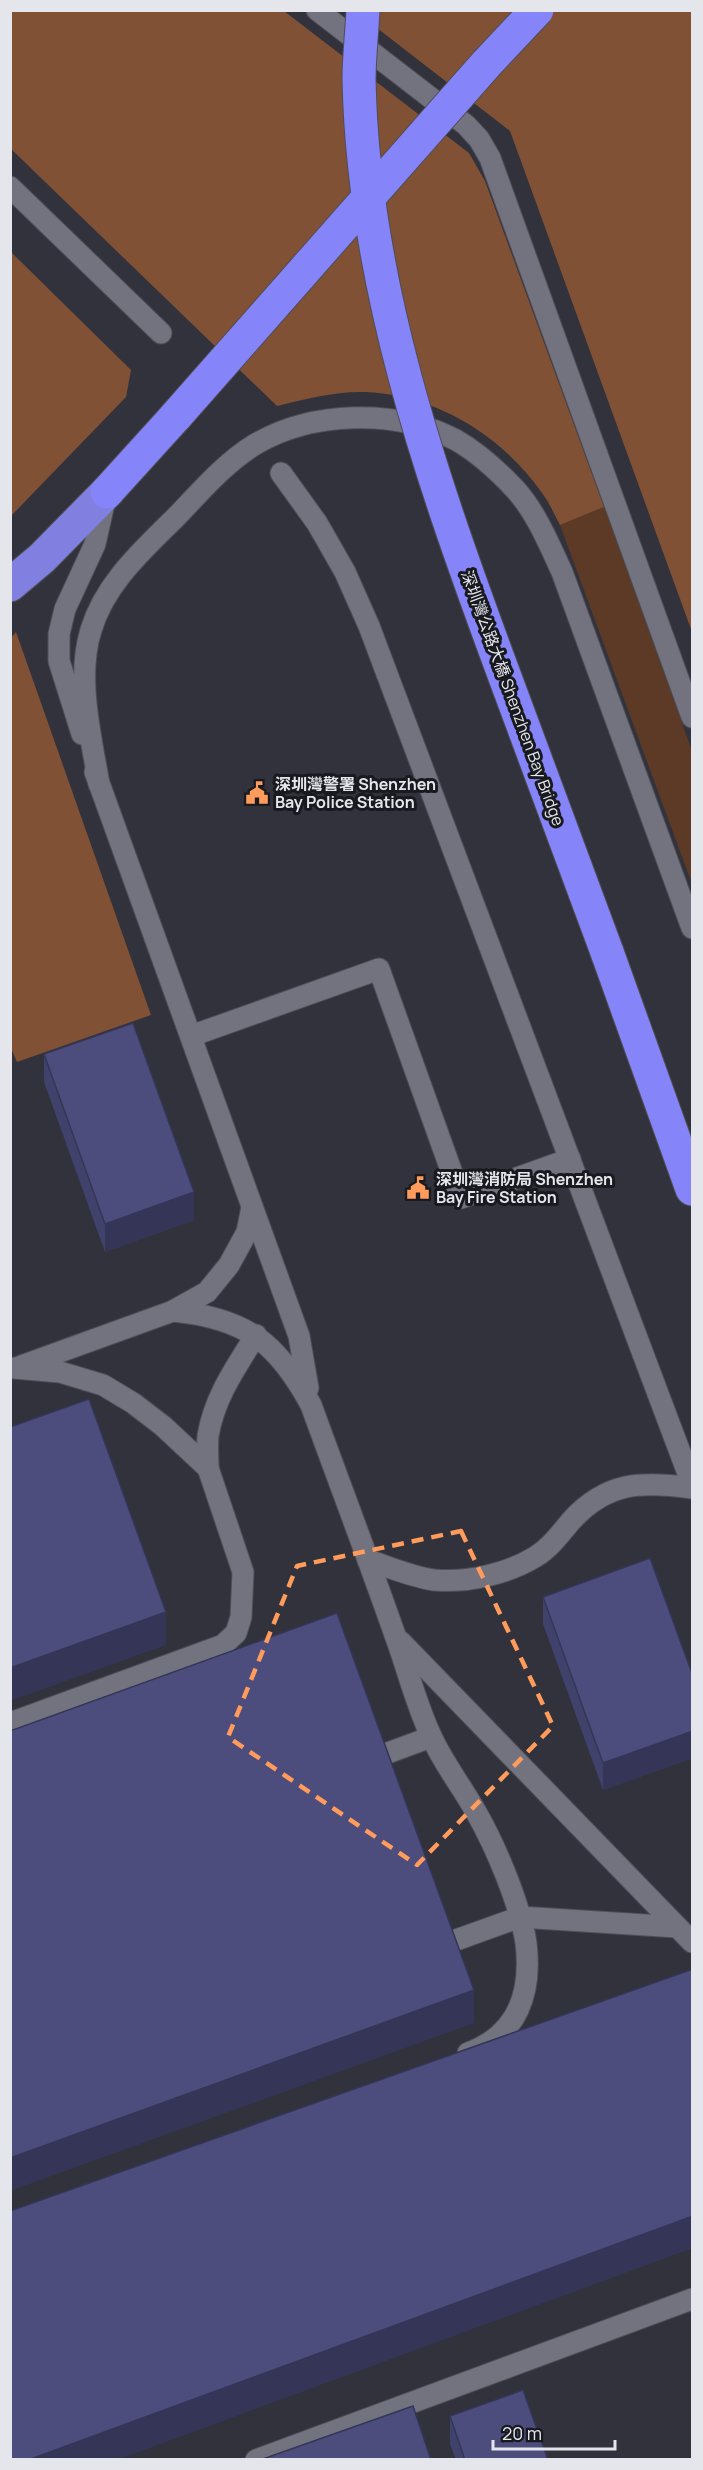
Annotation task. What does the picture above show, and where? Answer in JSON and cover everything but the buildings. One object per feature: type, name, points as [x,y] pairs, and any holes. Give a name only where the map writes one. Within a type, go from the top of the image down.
[{"type":"highway","name":"深圳灣公路大橋 Shenzhen Bay Bridge","points":[[363,10],[359,78],[365,179],[380,267],[421,438],[455,542],[693,1189]]},
{"type":"highway","points":[[10,585],[42,558],[176,416],[487,63],[537,10]]},
{"type":"lane","points":[[317,10],[466,125],[479,139],[490,158],[693,717]]},
{"type":"lane","points":[[10,187],[161,333]]},
{"type":"lane","points":[[99,784],[86,691],[90,632],[99,608],[114,581],[140,552],[232,461],[254,445],[276,435],[300,426],[333,420],[393,421],[427,428],[474,452],[516,490],[542,528],[562,572],[693,928]]},
{"type":"lane","points":[[282,472],[317,524],[345,572],[369,626],[693,1486],[655,1483],[632,1485],[609,1493],[572,1520],[556,1540],[536,1556],[513,1568],[486,1576],[434,1580],[368,1560]]},
{"type":"lane","points":[[106,492],[95,544],[65,609],[59,633],[59,661],[67,692],[99,784],[299,1336],[311,1405]]},
{"type":"lane","points":[[190,1036],[380,969],[461,1198],[570,1159]]},
{"type":"lane","points":[[12,1369],[173,1311],[207,1292],[229,1266],[247,1232],[252,1206]]},
{"type":"lane","points":[[173,1311],[203,1314],[256,1335],[276,1352],[295,1374],[311,1405],[431,1737],[477,1814],[508,1883],[520,1917],[526,1944],[527,1969],[524,1993],[518,2011],[506,2031],[480,2049]]},
{"type":"lane","points":[[10,1723],[205,1653],[224,1645],[236,1633],[241,1617],[243,1572],[208,1468],[208,1438],[213,1414],[228,1380],[256,1335]]},
{"type":"lane","points":[[12,1369],[60,1372],[102,1385],[133,1403],[163,1426],[208,1468]]},
{"type":"lane","points":[[396,1637],[693,1942]]},
{"type":"lane","points":[[377,1756],[431,1737]]},
{"type":"lane","points":[[445,1944],[520,1917],[677,1927]]},
{"type":"lane","points":[[446,2061],[524,2034]]},
{"type":"lane","points":[[256,2460],[689,2302]]},
{"type":"highlighted area","points":[[461,1531],[553,1726],[417,1865],[228,1737],[297,1566]]},
{"type":"shaded area","points":[[10,11],[284,11],[469,153],[485,181],[604,507],[560,525],[542,493],[507,453],[466,422],[418,401],[393,395],[355,392],[321,396],[277,406],[11,149]]},
{"type":"shaded area","points":[[355,11],[692,11],[692,632],[510,131]]},
{"type":"shaded area","points":[[11,252],[131,370],[126,397],[11,516]]},
{"type":"shaded area","points":[[604,507],[692,751],[692,884],[560,525]]},
{"type":"shaded area","points":[[16,632],[151,1015],[17,1062],[10,1046],[10,639]]},
{"type":"place","name":"深圳灣警署 Shenzhen Bay Police Station","points":[[257,793]]},
{"type":"place","name":"深圳灣消防局 Shenzhen Bay Fire Station","points":[[418,1188]]}]
